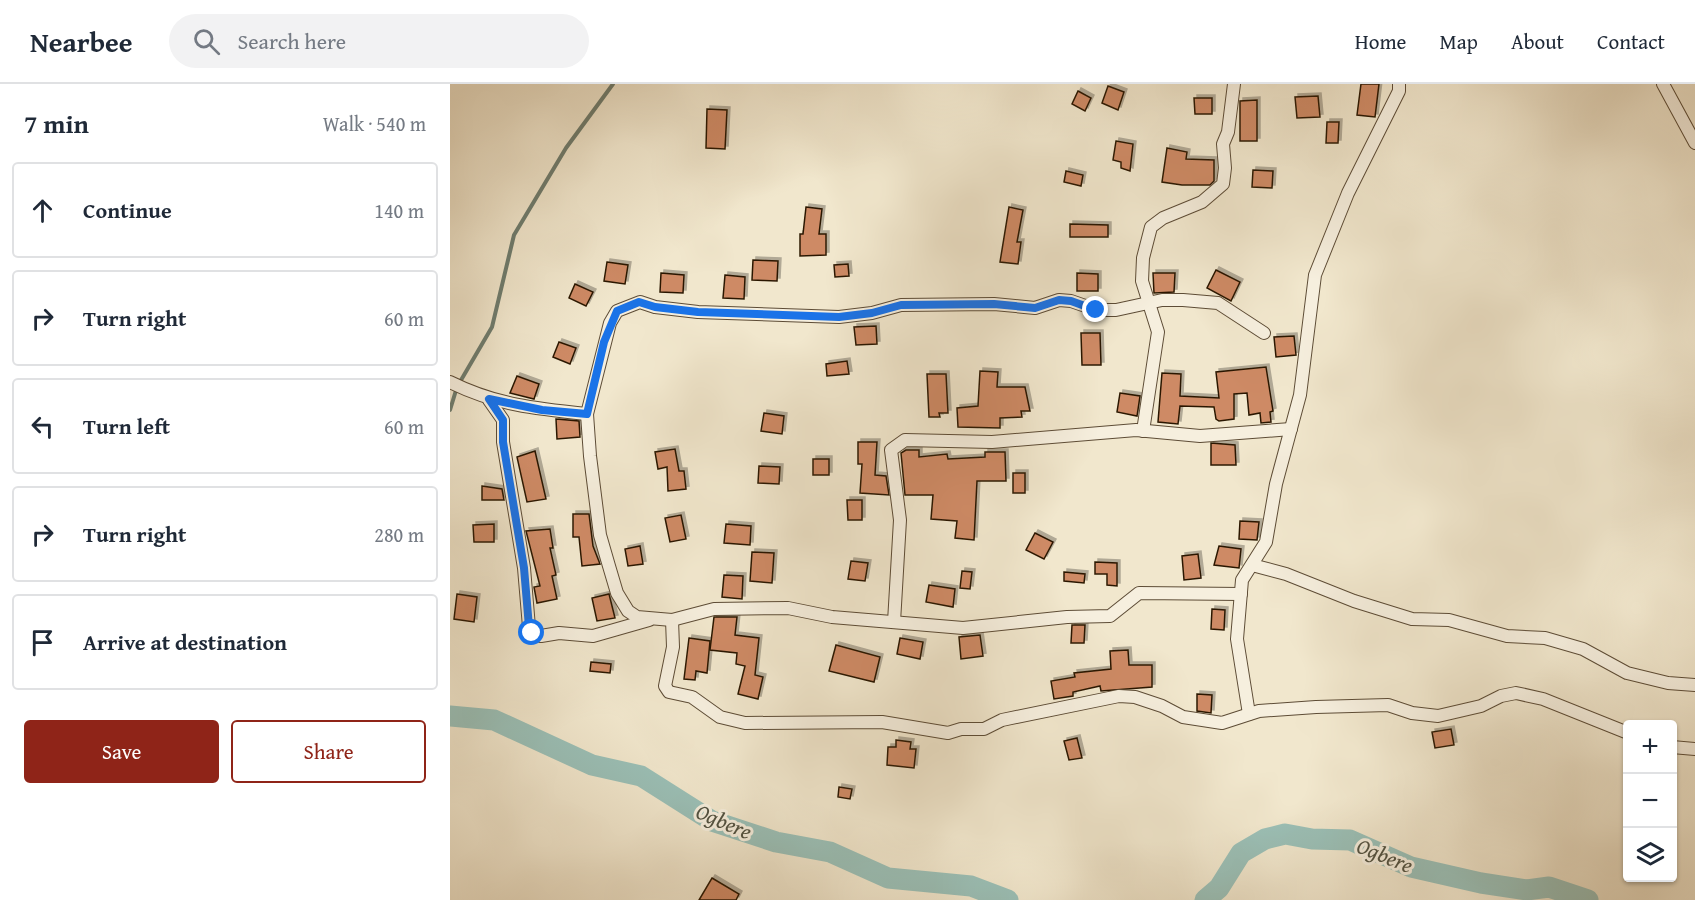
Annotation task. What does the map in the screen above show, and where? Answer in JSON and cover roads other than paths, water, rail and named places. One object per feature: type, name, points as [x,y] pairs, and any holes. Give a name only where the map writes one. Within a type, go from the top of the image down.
[{"type":"street","points":[[1143,431],[1158,332],[1142,282],[1143,258],[1151,227],[1163,218],[1202,202],[1223,184],[1225,168],[1223,144],[1228,132],[1234,84]]},
{"type":"street","points":[[1249,714],[1237,639],[1242,580],[1266,542],[1276,484],[1300,395],[1315,276],[1348,193],[1399,91],[1399,84]]},
{"type":"street","points":[[1663,84],[1695,143]]},
{"type":"street","points":[[1241,594],[1139,593],[1110,616],[1067,617],[963,628],[832,617],[788,608],[714,609],[672,620],[638,617],[628,611],[617,593],[600,535],[587,414],[610,323],[617,311],[639,302],[655,307],[698,312],[839,317],[872,313],[901,305],[994,304],[1035,308],[1059,300],[1071,301],[1096,310],[1116,310],[1148,303],[1183,300],[1218,303],[1264,333]]},
{"type":"street","points":[[450,382],[489,399],[542,410],[587,414]]},
{"type":"street","points":[[489,399],[503,420],[503,442],[524,568],[529,627],[532,633],[540,636],[559,633],[593,636],[653,619]]},
{"type":"street","points":[[894,622],[897,611],[896,558],[900,520],[891,450],[905,440],[992,442],[1143,431],[1200,436],[1291,429]]},
{"type":"street","points":[[1252,565],[1286,574],[1354,601],[1412,619],[1449,621],[1507,636],[1545,638],[1583,649],[1627,673],[1668,683],[1695,685]]},
{"type":"street","points":[[672,620],[673,647],[665,686],[676,695],[692,697],[720,717],[745,723],[882,722],[948,734],[961,729],[984,729],[1002,720],[1119,696],[1135,697],[1162,706],[1183,717],[1222,723],[1249,714],[1316,706],[1388,705],[1438,716],[1481,706],[1501,696],[1516,693],[1543,699],[1623,731]]},
{"type":"street","points":[[1677,747],[1695,748]]},
{"type":"waterway","points":[[450,410],[457,387],[492,327],[514,235],[566,148],[613,84]]},
{"type":"waterway","name":"Ogbere","points":[[450,716],[494,720],[592,765],[641,776],[712,821],[776,842],[830,852],[888,878],[971,886],[1008,900]]},
{"type":"waterway","name":"Ogbere","points":[[1205,900],[1219,888],[1241,853],[1265,839],[1285,834],[1312,839],[1350,840],[1411,867],[1481,883],[1527,890],[1549,887],[1588,900]]}]
